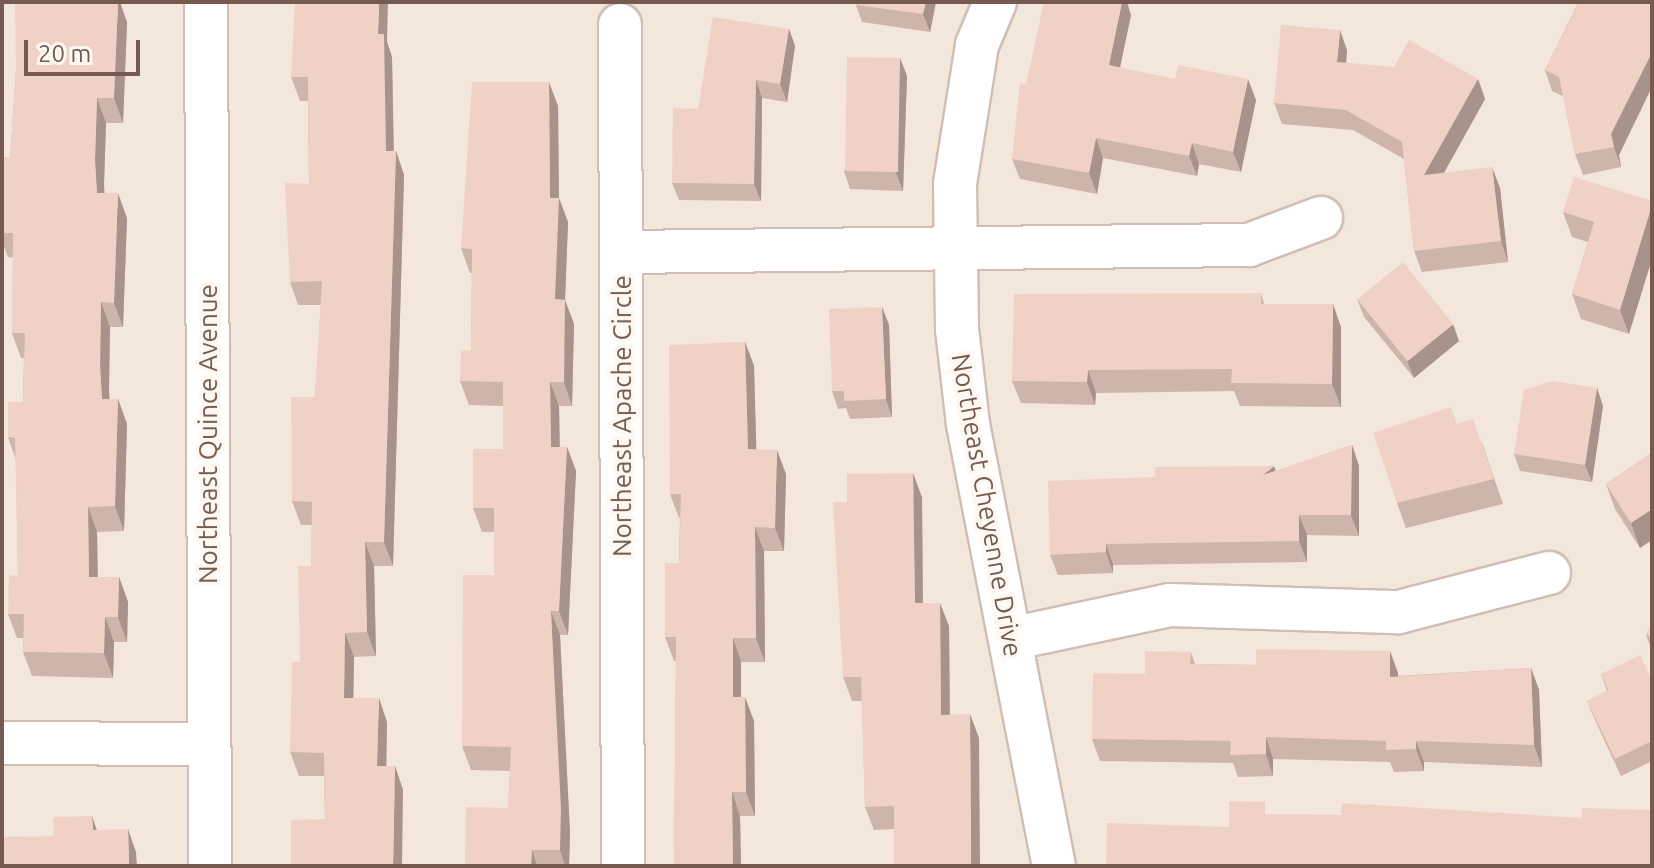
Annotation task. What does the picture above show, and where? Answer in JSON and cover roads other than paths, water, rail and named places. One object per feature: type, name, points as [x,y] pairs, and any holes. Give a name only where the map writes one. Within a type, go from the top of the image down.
[{"type":"street","name":"Northeast Quince Avenue","points":[[206,2],[210,866]]},
{"type":"street","name":"Northeast Cheyenne Drive","points":[[995,2],[977,45],[957,169],[956,250],[968,424],[1054,866]]},
{"type":"street","points":[[620,25],[621,252]]},
{"type":"street","name":"Northeast Apache Circle","points":[[623,866],[621,252],[1249,245],[1321,218]]},
{"type":"street","points":[[1010,639],[1170,605],[1399,612],[1549,573]]},
{"type":"street","points":[[2,743],[209,744]]}]
